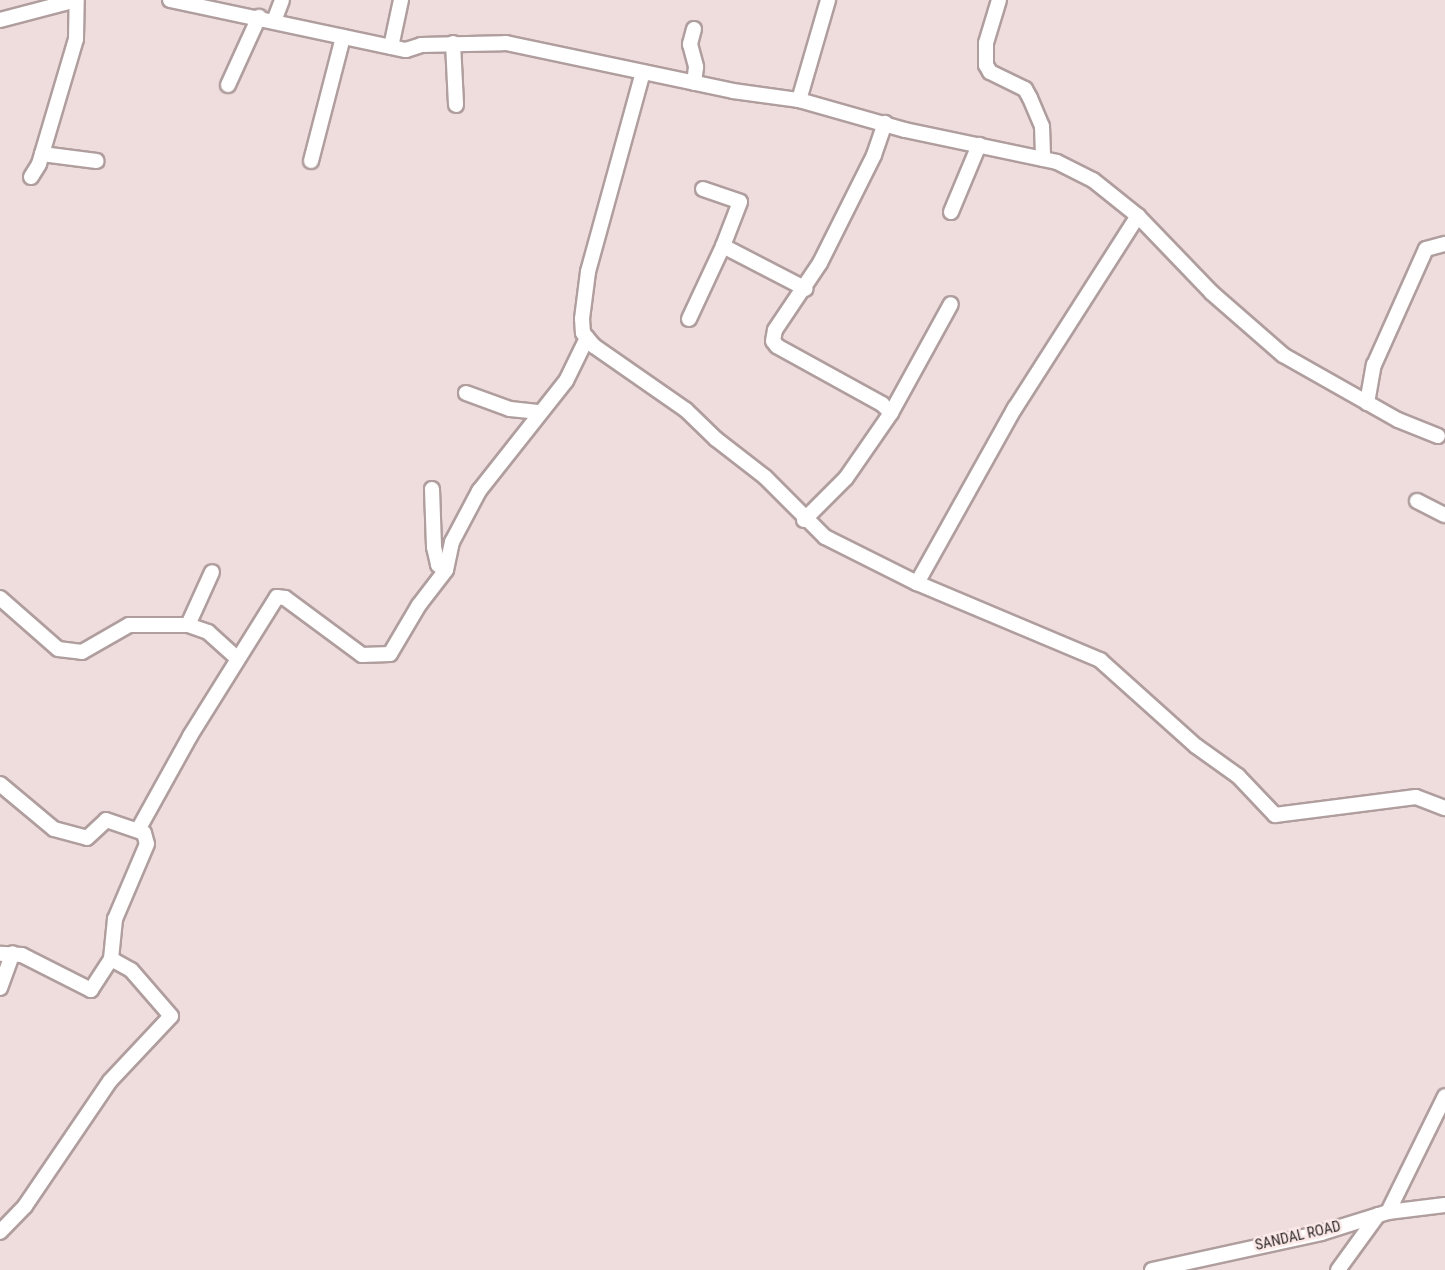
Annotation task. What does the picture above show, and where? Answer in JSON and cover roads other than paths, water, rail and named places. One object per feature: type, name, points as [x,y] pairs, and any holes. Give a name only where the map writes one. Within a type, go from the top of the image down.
[{"type":"street","points":[[0,20],[77,0],[76,39],[42,154],[31,177]]},
{"type":"street","points":[[274,21],[282,0]]},
{"type":"street","points":[[392,47],[401,0]]},
{"type":"street","points":[[799,100],[828,0]]},
{"type":"street","points":[[999,0],[986,43],[986,65],[990,72],[1025,89],[1042,126],[1043,159]]},
{"type":"street","points":[[178,1],[406,50],[421,45],[506,43],[694,83],[799,100],[885,123],[1043,159],[1093,180],[1138,216],[1212,293],[1283,355],[1367,403],[1438,436]]},
{"type":"street","points":[[228,85],[260,17]]},
{"type":"street","points":[[694,29],[690,44],[696,67],[694,83]]},
{"type":"street","points":[[311,161],[342,37]]},
{"type":"street","points":[[453,43],[456,105]]},
{"type":"street","points":[[643,72],[596,237],[582,319],[587,338],[686,410],[716,439],[765,477],[804,520],[825,537],[917,582],[1100,660],[1196,746],[1238,777],[1275,815],[1416,797],[1445,808]]},
{"type":"street","points":[[885,123],[874,155],[806,289],[775,330],[773,341],[882,404],[891,413]]},
{"type":"street","points":[[951,212],[979,145]]},
{"type":"street","points":[[42,154],[97,161]]},
{"type":"street","points":[[689,319],[723,246],[740,202],[703,189]]},
{"type":"street","points":[[917,582],[1015,408],[1138,216]]},
{"type":"street","points":[[1367,403],[1374,365],[1426,249],[1445,244]]},
{"type":"street","points":[[723,246],[806,289]]},
{"type":"street","points":[[804,520],[846,478],[891,413],[951,304]]},
{"type":"street","points":[[138,830],[237,658],[281,596],[362,654],[384,657],[394,650],[419,605],[446,570],[453,542],[479,491],[566,381],[587,338]]},
{"type":"street","points":[[466,393],[510,408],[540,412]]},
{"type":"street","points":[[432,489],[434,547],[438,565],[446,570]]},
{"type":"street","points":[[1417,501],[1445,515]]},
{"type":"street","points":[[188,625],[212,572]]},
{"type":"street","points":[[0,598],[46,642],[72,652],[95,646],[129,625],[188,625],[208,632],[237,658]]},
{"type":"street","points":[[0,784],[54,829],[75,838],[93,834],[106,820],[138,830],[146,836],[147,844],[115,919],[111,958],[91,990],[7,954],[0,988]]},
{"type":"street","points":[[0,1232],[25,1206],[110,1082],[171,1016],[131,970],[111,958]]},
{"type":"street","points":[[1338,1270],[1383,1213],[1445,1096]]},
{"type":"street","name":"SANDAL ROAD","points":[[1152,1270],[1311,1235],[1383,1213],[1445,1205]]}]
